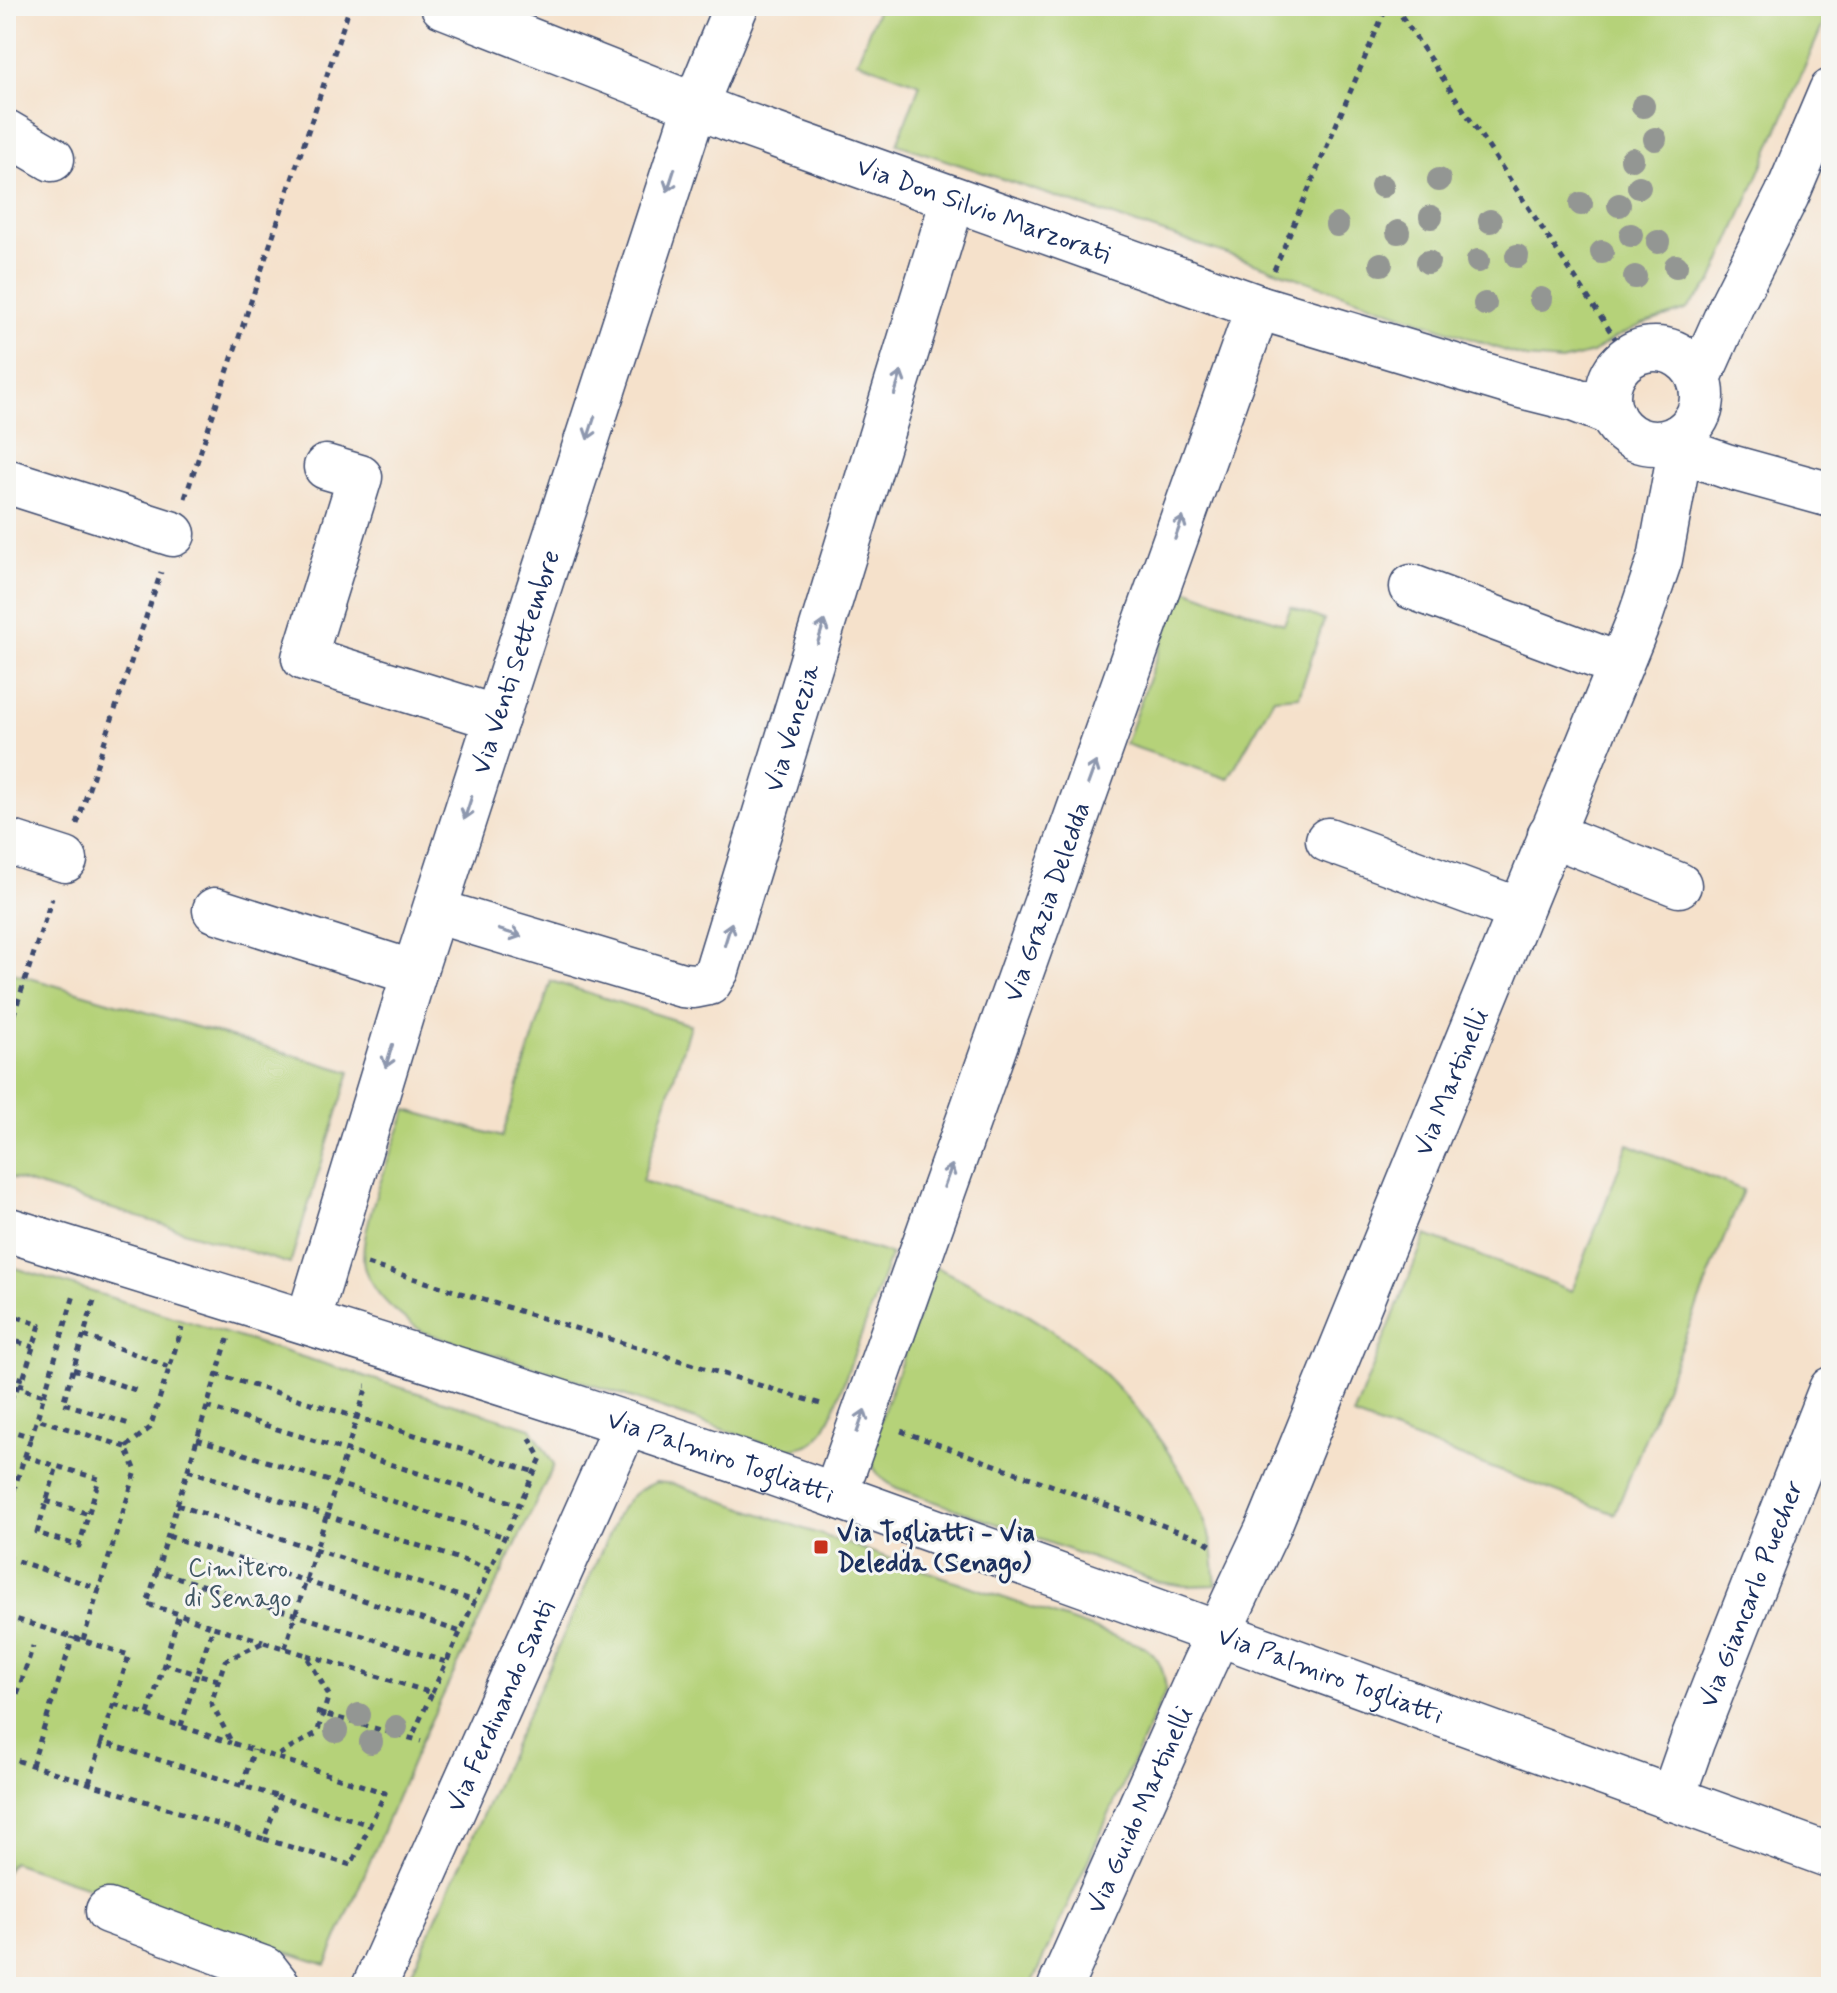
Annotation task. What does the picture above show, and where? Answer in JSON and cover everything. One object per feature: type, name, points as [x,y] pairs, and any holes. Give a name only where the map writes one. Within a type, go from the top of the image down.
[{"type":"street","name":"Via Don Silvio Marzorati","points":[[443,6],[695,106],[1258,307],[1531,389],[1645,404]]},
{"type":"street","name":"Via Venti Settembre","points":[[308,1322],[414,973],[695,106],[736,6]]},
{"type":"street","points":[[1645,404],[1689,429],[1698,417],[1702,403],[1700,383],[1733,302],[1787,195],[1830,95]]},
{"type":"street","points":[[6,132],[52,159]]},
{"type":"street","name":"Via Venezia","points":[[435,911],[682,985],[709,983],[721,955],[953,200]]},
{"type":"street","points":[[1645,404],[1702,330],[1733,302]]},
{"type":"street","name":"Via Grazia Deledda","points":[[835,1495],[1258,307]]},
{"type":"street","points":[[1645,404],[1679,355],[1691,365],[1713,422],[1737,453],[1764,475]]},
{"type":"street","points":[[1645,404],[1764,475],[1831,495]]},
{"type":"street","name":"Via Martinelli","points":[[1218,1633],[1250,1568],[1620,665],[1660,559],[1666,525],[1645,404]]},
{"type":"street","points":[[326,467],[360,477],[304,658],[497,718]]},
{"type":"street","name":"Via Martinelli","points":[[1666,525],[1684,501],[1702,486],[1764,475]]},
{"type":"street","points":[[6,481],[173,534]]},
{"type":"street","points":[[1412,587],[1620,665]]},
{"type":"street","points":[[1550,834],[1679,885]]},
{"type":"street","points":[[1328,840],[1519,910]]},
{"type":"street","points":[[6,841],[65,860]]},
{"type":"street","points":[[215,910],[414,973]]},
{"type":"street","name":"Via Palmiro Togliatti","points":[[6,1229],[626,1424],[835,1495],[1831,1856]]},
{"type":"street","name":"Via Giancarlo Puecher","points":[[1672,1799],[1831,1389]]},
{"type":"street","name":"Via Ferdinando Santi","points":[[374,1987],[626,1424]]},
{"type":"street","name":"Via Guido Martinelli","points":[[1060,1987],[1218,1633]]},
{"type":"street","points":[[108,1911],[265,1969],[279,1987]]},
{"type":"path","points":[[1258,307],[1387,6]]},
{"type":"path","points":[[1395,6],[1645,404]]},
{"type":"path","points":[[357,1261],[862,1418],[1203,1540],[1250,1568]]},
{"type":"path","points":[[6,1514],[74,1295]]},
{"type":"path","points":[[94,1301],[63,1403],[129,1424]]},
{"type":"path","points":[[6,1313],[40,1325],[20,1389]]},
{"type":"path","points":[[126,1447],[150,1428],[182,1328]]},
{"type":"path","points":[[84,1336],[169,1369]]},
{"type":"path","points":[[6,1338],[33,1347]]},
{"type":"path","points":[[241,1345],[227,1341],[147,1604],[432,1693]]},
{"type":"path","points":[[73,1369],[138,1391]]},
{"type":"path","points":[[6,1374],[23,1379]]},
{"type":"path","points":[[216,1374],[535,1472]]},
{"type":"path","points":[[353,1382],[382,1390]]},
{"type":"path","points":[[285,1648],[367,1386]]},
{"type":"path","points":[[6,1416],[15,1387],[44,1395]]},
{"type":"path","points":[[207,1407],[520,1505]]},
{"type":"path","points":[[37,1419],[126,1447],[136,1471],[83,1640]]},
{"type":"path","points":[[6,1429],[31,1437]]},
{"type":"path","points":[[411,1739],[541,1458],[527,1432]]},
{"type":"path","points":[[197,1439],[505,1537]]},
{"type":"path","points":[[24,1456],[57,1466],[99,1479],[79,1546],[37,1533],[57,1466]]},
{"type":"path","points":[[188,1470],[490,1569]]},
{"type":"path","points":[[46,1501],[89,1514]]},
{"type":"path","points":[[177,1505],[475,1601]]},
{"type":"path","points":[[168,1536],[461,1632]]},
{"type":"path","points":[[6,1557],[100,1589]]},
{"type":"path","points":[[157,1571],[446,1662]]},
{"type":"path","points":[[148,1714],[179,1614]]},
{"type":"path","points":[[6,1616],[129,1655],[89,1783]]},
{"type":"path","points":[[181,1726],[213,1627]]},
{"type":"path","points":[[32,1765],[73,1637]]},
{"type":"path","points":[[232,1743],[211,1703],[218,1680],[225,1661],[264,1642]]},
{"type":"path","points":[[6,1728],[33,1646]]},
{"type":"path","points":[[275,1757],[317,1733],[324,1714],[329,1695],[306,1655]]},
{"type":"path","points":[[164,1664],[218,1680]]},
{"type":"path","points":[[6,1757],[351,1865],[385,1793],[114,1704]]},
{"type":"path","points":[[316,1712],[421,1741]]},
{"type":"path","points":[[102,1742],[370,1825]]},
{"type":"path","points":[[242,1785],[254,1750]]},
{"type":"path","points":[[264,1839],[279,1797]]},
{"type":"green space","points":[[879,6],[1831,6],[1712,282],[1686,310],[1643,324],[1592,353],[1562,361],[1526,358],[1272,269],[897,144],[920,84],[857,61]]},
{"type":"green space","points":[[1182,588],[1284,624],[1291,607],[1324,620],[1299,696],[1274,698],[1228,779],[1125,744]]},
{"type":"green space","points":[[6,971],[350,1072],[290,1264],[6,1176]]},
{"type":"green space","points":[[551,981],[690,1025],[642,1181],[891,1254],[832,1414],[823,1432],[809,1444],[782,1450],[618,1393],[423,1332],[389,1305],[369,1280],[363,1256],[365,1237],[377,1191],[407,1110],[502,1137]]},
{"type":"green space","points":[[1628,1144],[1743,1190],[1615,1514],[1353,1416],[1426,1235],[1572,1291]]},
{"type":"green space","name":"Cimitero di Senago","points":[[6,1265],[531,1428],[554,1465],[421,1741],[326,1965],[12,1862],[6,1872]]},
{"type":"green space","points":[[936,1267],[1007,1303],[1057,1334],[1093,1364],[1134,1406],[1170,1455],[1198,1506],[1213,1551],[1216,1585],[1186,1586],[1158,1582],[897,1488],[878,1474],[869,1451]]},
{"type":"green space","points":[[656,1482],[674,1484],[1143,1646],[1157,1659],[1166,1690],[1030,1987],[405,1987],[618,1514],[634,1494]]},
{"type":"place","name":"Via Togliatti - Via Deledda (Senago)","points":[[821,1547]]}]
